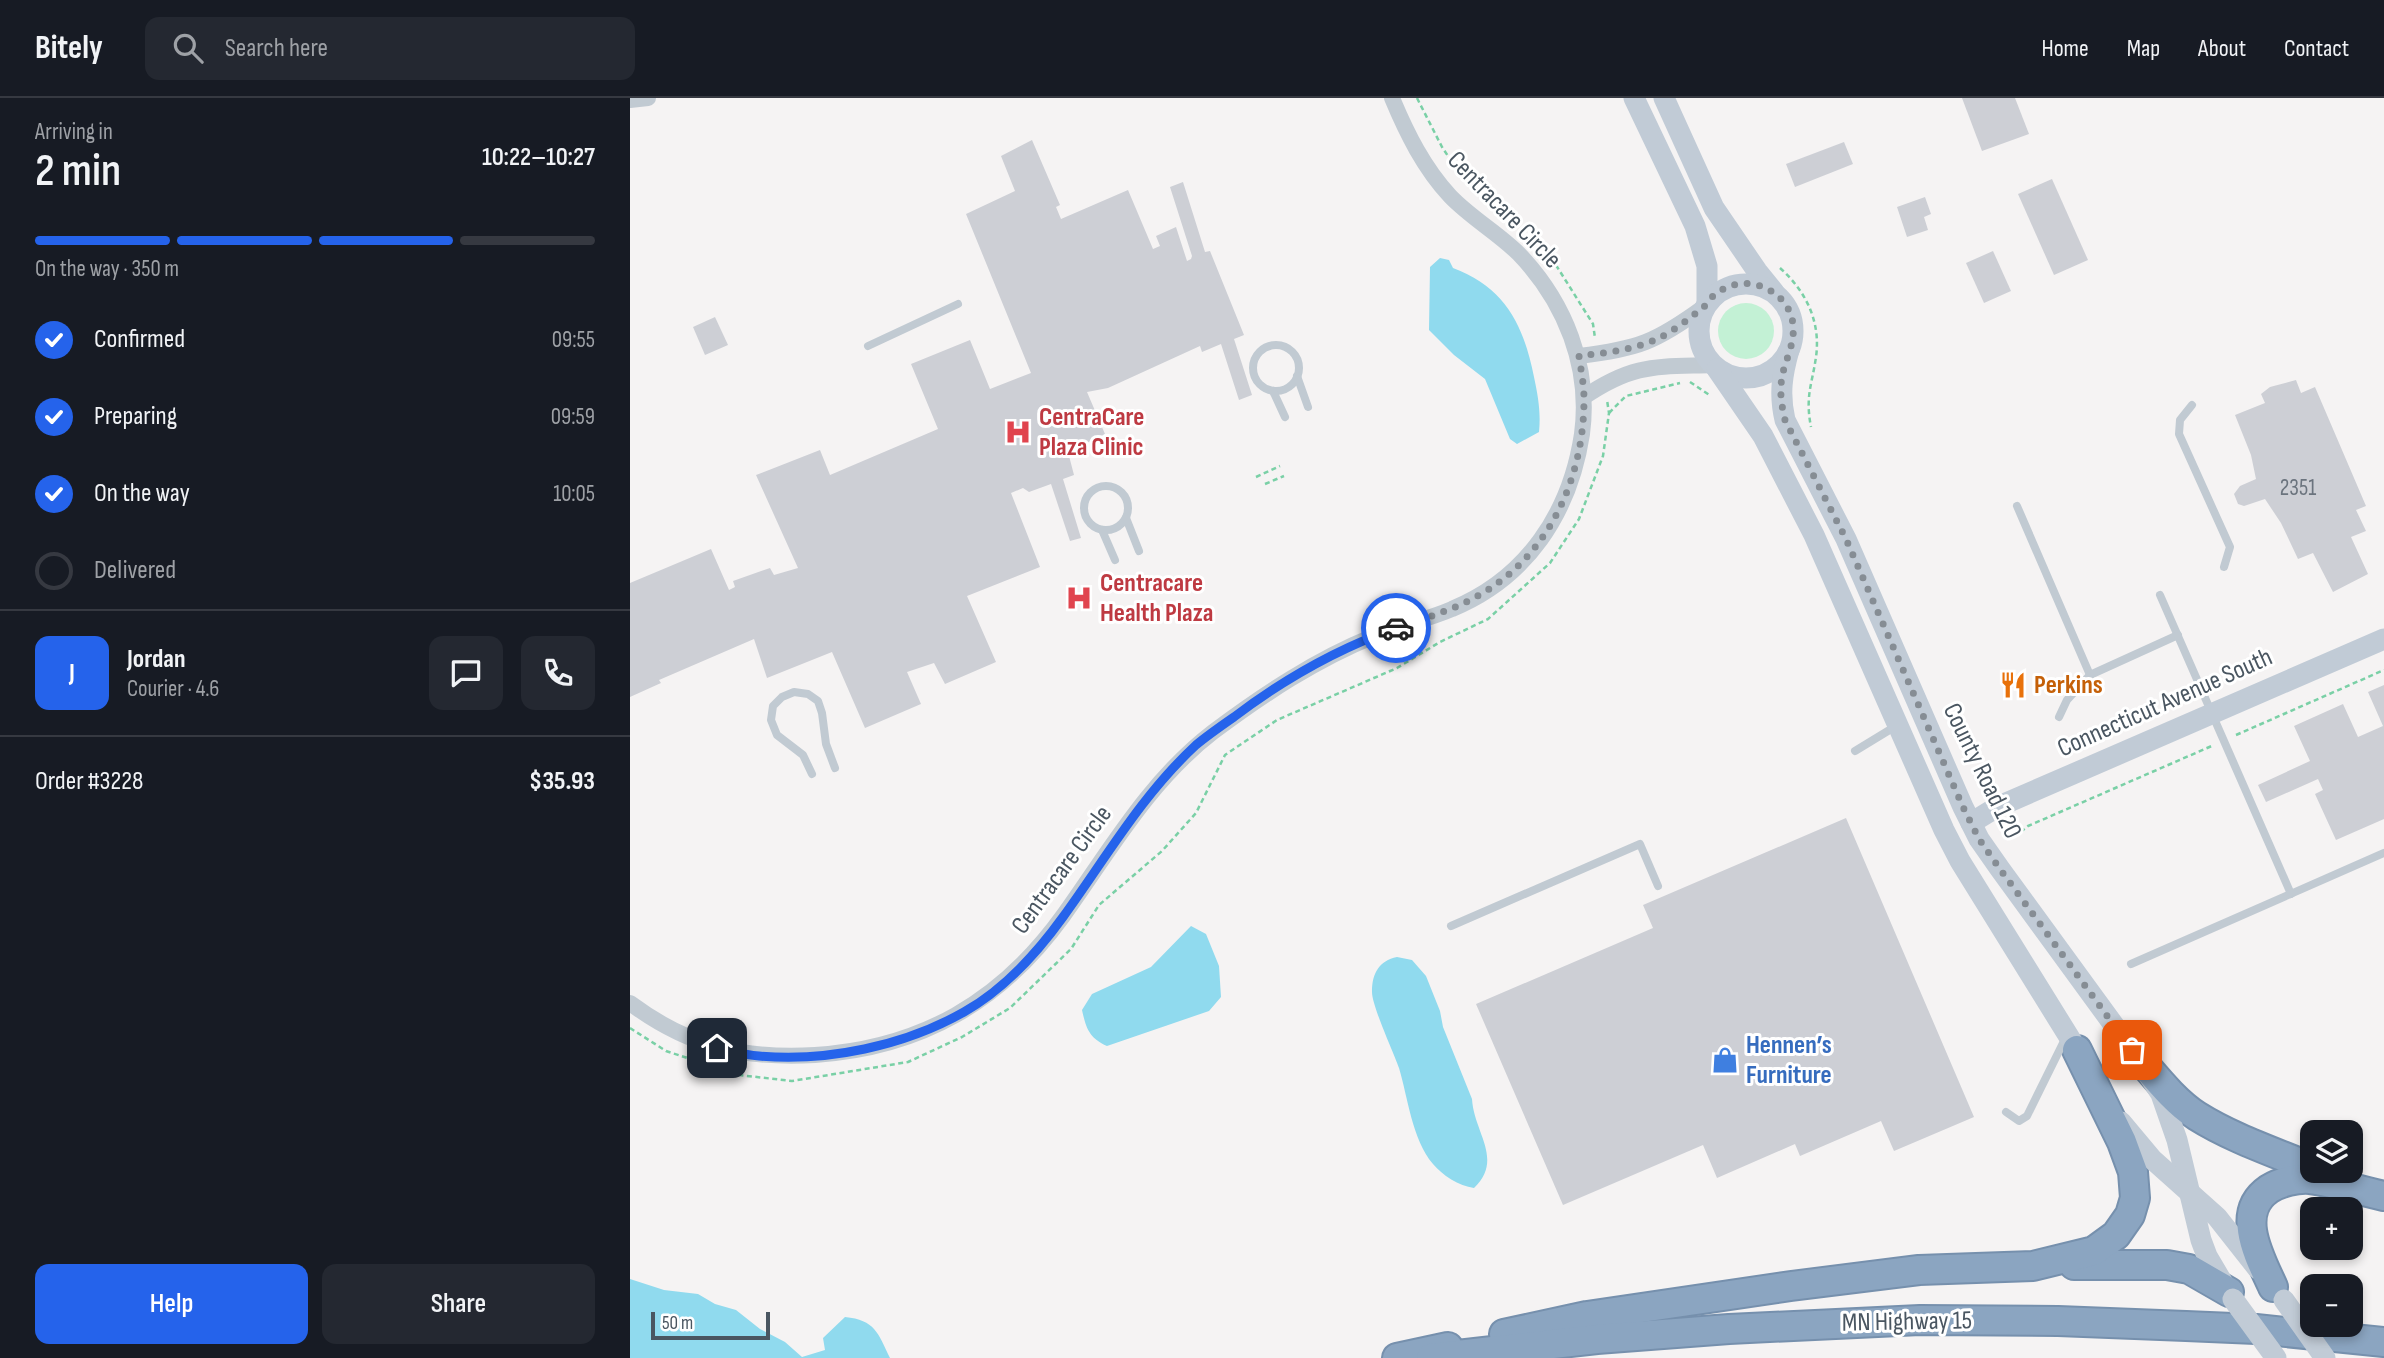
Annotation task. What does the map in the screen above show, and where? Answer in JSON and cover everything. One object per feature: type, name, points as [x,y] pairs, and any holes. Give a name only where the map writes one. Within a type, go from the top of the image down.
[{"type":"highway","points":[[2029,1266],[2077,1257],[2106,1244],[2130,1215],[2135,1198],[2133,1172],[2122,1142],[2072,1042]]},
{"type":"highway","points":[[2132,1050],[2182,1104],[2197,1116],[2300,1162]]},
{"type":"highway","points":[[2278,1293],[2253,1238],[2253,1208],[2263,1194],[2284,1182],[2310,1179],[2384,1196]]},
{"type":"highway","points":[[2351,1183],[2384,1196]]},
{"type":"highway","points":[[1397,1358],[1587,1316],[1919,1270],[2167,1265],[2189,1269],[2231,1295]]},
{"type":"highway","name":"MN Highway 15","points":[[1431,1358],[1597,1339],[1729,1329],[1920,1320],[2198,1326],[2384,1342]]},
{"type":"street","points":[[630,100],[648,98]]},
{"type":"street","name":"Centracare Circle","points":[[630,1003],[680,1033],[717,1048],[758,1056],[852,1051],[921,1031],[964,1012],[1008,979],[1038,948],[1062,918],[1132,815],[1196,745],[1295,673],[1376,635],[1462,604],[1509,574],[1534,550],[1552,524],[1569,491],[1583,429],[1584,397],[1579,356],[1567,324],[1537,275],[1501,238],[1451,197],[1430,172],[1392,98]]},
{"type":"street","points":[[1634,98],[1695,226],[1707,266],[1706,305],[1699,318],[1700,344],[1705,356],[1715,367],[1736,377],[1761,376],[1773,370],[1789,350],[1793,326],[1784,302],[1757,271],[1714,208],[1664,98]]},
{"type":"street","points":[[1579,356],[1618,351],[1657,339],[1706,305],[1724,288],[1750,283],[1775,293]]},
{"type":"street","name":"County Road 120","points":[[1789,350],[1781,387],[1785,420],[1846,539],[1971,823],[2000,869],[2161,1094],[2173,1128],[2200,1240],[2231,1295],[2276,1358]]},
{"type":"street","points":[[1584,397],[1607,382],[1637,371],[1672,365],[1715,367]]},
{"type":"street","name":"County Road 120","points":[[1715,367],[1759,430],[1780,466],[1829,568],[1960,861],[2125,1129],[2152,1159],[2217,1217],[2278,1293],[2325,1358]]},
{"type":"street","name":"Connecticut Avenue South","points":[[1971,823],[1997,807],[2384,639]]},
{"type":"lane","points":[[868,346],[958,304]]},
{"type":"lane","points":[[1273,391],[1287,388],[1299,369],[1294,354],[1282,345],[1267,346],[1255,356],[1253,371],[1259,384],[1273,391],[1285,417]]},
{"type":"lane","points":[[1297,376],[1308,407]]},
{"type":"lane","points":[[2192,404],[2180,420],[2179,434],[2230,547],[2224,567]]},
{"type":"lane","points":[[1126,518],[1116,528],[1102,530],[1089,523],[1084,510],[1087,496],[1099,487],[1114,487],[1125,496],[1128,503],[1126,518],[1139,551]]},
{"type":"lane","points":[[2017,506],[2090,675]]},
{"type":"lane","points":[[1102,530],[1115,560]]},
{"type":"lane","points":[[2160,595],[2291,894]]},
{"type":"lane","points":[[2059,717],[2067,700],[2090,675],[2178,635]]},
{"type":"lane","points":[[812,774],[803,755],[777,735],[771,720],[774,706],[782,697],[794,692],[808,694],[818,701],[826,744],[835,768]]},
{"type":"lane","points":[[1855,751],[1899,724]]},
{"type":"lane","points":[[1451,926],[1640,844],[1658,886]]},
{"type":"lane","points":[[2131,964],[2384,853]]},
{"type":"lane","points":[[2006,1112],[2019,1121],[2027,1116],[2072,1042]]},
{"type":"path","points":[[1777,266],[1799,288],[1814,317],[1816,357],[1808,392],[1810,426],[1815,437]]},
{"type":"path","points":[[1609,413],[1626,396],[1685,382],[1691,382],[1718,402]]},
{"type":"path","points":[[1256,477],[1280,466]]},
{"type":"path","points":[[1265,484],[1284,476]]},
{"type":"path","points":[[2014,837],[2028,826],[2384,670]]},
{"type":"green space","points":[[1740,303],[1752,303],[1766,311],[1774,325],[1772,342],[1766,351],[1752,359],[1740,359],[1723,347],[1718,337],[1718,325],[1730,308]]},
{"type":"water","points":[[1440,258],[1449,260],[1453,268],[1471,276],[1499,297],[1518,325],[1530,358],[1540,418],[1539,432],[1517,444],[1510,439],[1485,379],[1454,355],[1429,330],[1430,267]]},
{"type":"water","points":[[1191,926],[1206,934],[1219,966],[1221,997],[1209,1011],[1107,1046],[1096,1040],[1087,1027],[1082,1010],[1092,994],[1151,967]]},
{"type":"water","points":[[1397,957],[1412,960],[1426,976],[1472,1099],[1487,1156],[1483,1177],[1474,1188],[1457,1182],[1437,1168],[1426,1154],[1415,1131],[1399,1068],[1379,1018],[1372,992],[1373,979],[1378,969],[1386,961]]},
{"type":"water","points":[[630,1279],[664,1290],[698,1294],[715,1304],[736,1310],[760,1329],[785,1342],[802,1357],[825,1350],[823,1338],[845,1317],[863,1321],[874,1329],[890,1358],[630,1358]]},
{"type":"building","points":[[1962,98],[2015,98],[2029,134],[1982,151]]},
{"type":"building","name":"CentraCare Plaza Clinic","points":[[1032,140],[1060,205],[1056,207],[1061,219],[1128,190],[1153,249],[1160,246],[1156,236],[1176,227],[1187,261],[1192,256],[1170,187],[1183,182],[1205,252],[1210,251],[1244,335],[1234,339],[1252,395],[1239,400],[1221,344],[1202,352],[1200,346],[1108,388],[1087,392],[1105,434],[1068,452],[1074,475],[1063,479],[1081,538],[1070,541],[1051,484],[1029,492],[1023,488],[1011,493],[1040,567],[967,596],[996,662],[945,684],[934,663],[907,672],[921,704],[865,728],[832,652],[767,678],[754,639],[659,680],[661,683],[630,697],[630,583],[711,549],[729,590],[735,587],[733,581],[770,568],[774,575],[798,568],[756,475],[820,450],[830,475],[938,429],[911,364],[970,340],[990,389],[1031,373],[966,214],[1015,191],[1001,156]]},
{"type":"building","points":[[1844,142],[1853,164],[1795,187],[1786,164]]},
{"type":"building","points":[[2052,179],[2088,260],[2054,275],[2018,194]]},
{"type":"building","points":[[1925,197],[1931,214],[1924,217],[1928,230],[1907,237],[1897,207]]},
{"type":"building","points":[[1993,251],[2011,291],[1984,303],[1966,263]]},
{"type":"building","points":[[715,317],[728,345],[705,355],[693,327]]},
{"type":"building","points":[[2296,380],[2301,393],[2315,387],[2366,506],[2356,510],[2366,531],[2351,537],[2368,574],[2333,592],[2313,553],[2298,559],[2281,523],[2265,499],[2244,506],[2238,504],[2234,494],[2240,486],[2256,479],[2251,455],[2235,415],[2265,403],[2261,394],[2270,387]]},
{"type":"building","points":[[2384,685],[2384,819],[2336,840],[2315,794],[2323,790],[2318,779],[2266,802],[2258,785],[2310,761],[2294,726],[2343,704],[2358,737],[2383,726],[2368,692]]},
{"type":"building","name":"Hennen’s Furniture","points":[[1846,818],[1974,1117],[1894,1151],[1881,1121],[1800,1156],[1795,1144],[1717,1178],[1703,1145],[1563,1205],[1476,1004],[1653,928],[1643,905]]},
{"type":"way so far","points":[[1396,628],[1452,609],[1483,593],[1509,574],[1534,550],[1552,524],[1569,491],[1583,429],[1584,397],[1579,356],[1618,351],[1657,339],[1704,307],[1724,288],[1750,283],[1763,286],[1784,302],[1793,326],[1793,338],[1781,387],[1785,420],[1846,539],[1963,807],[1979,839],[2132,1050]]},
{"type":"place","name":"CentraCare Plaza Clinic","points":[[1018,432]]},
{"type":"place","name":"Centracare Health Plaza","points":[[1079,598]]},
{"type":"place","name":"Perkins","points":[[2013,685]]},
{"type":"place","name":"Hennen’s Furniture","points":[[1725,1060]]},
{"type":"route","points":[[717,1048],[758,1056],[852,1051],[890,1042],[964,1012],[992,993],[1038,948],[1062,918],[1132,815],[1196,745],[1295,673],[1396,628]]}]
